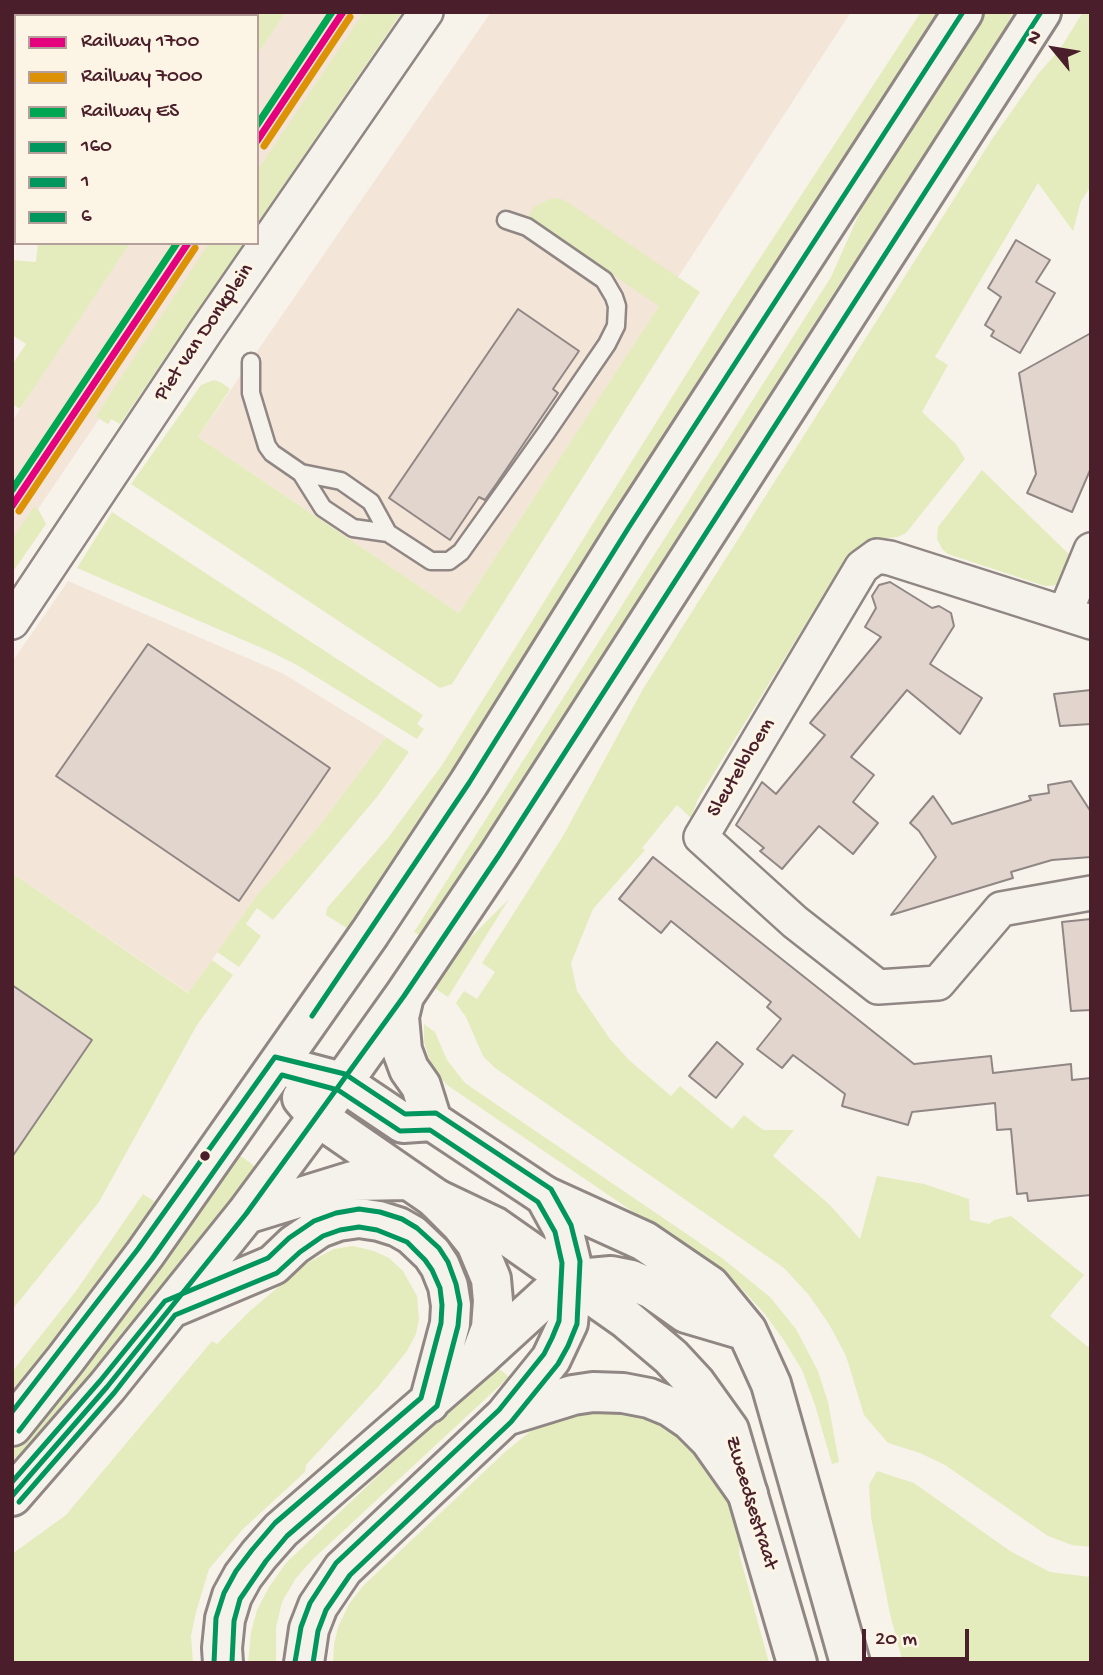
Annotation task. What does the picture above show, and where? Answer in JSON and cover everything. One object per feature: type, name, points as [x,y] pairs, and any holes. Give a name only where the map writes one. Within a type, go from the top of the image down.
[{"type":"main road","points":[[12,1426],[145,1254],[353,959],[963,12]]},
{"type":"main road","points":[[12,1496],[107,1387],[246,1214],[404,996],[499,855],[1041,12]]},
{"type":"main road","points":[[404,996],[399,1017],[402,1050],[409,1069],[421,1086],[432,1121]]},
{"type":"main road","points":[[278,1065],[342,1082],[403,1123],[432,1121],[545,1196],[644,1241],[709,1286],[747,1331],[771,1384],[850,1663]]},
{"type":"main road","name":"Zweedsestraat","points":[[278,1065],[318,1117],[422,1189],[495,1227],[650,1338],[696,1384],[729,1430],[797,1663]]},
{"type":"main road","points":[[246,1214],[353,1181],[422,1189]]},
{"type":"main road","name":"Zweedsestraat","points":[[422,1189],[476,1243],[491,1279],[494,1301],[491,1328],[480,1357]]},
{"type":"main road","points":[[304,1663],[309,1629],[318,1606],[343,1569],[505,1416],[551,1359],[560,1342],[568,1323],[571,1262],[563,1229],[545,1196]]},
{"type":"main road","points":[[170,1308],[273,1265],[294,1245],[319,1228],[338,1221],[359,1219],[398,1227],[432,1254],[448,1286],[450,1324],[429,1403]]},
{"type":"main road","points":[[223,1663],[225,1619],[232,1596],[243,1576],[281,1530],[429,1403],[550,1294],[572,1282],[611,1276],[631,1280],[652,1289],[686,1313],[747,1331]]},
{"type":"main road","points":[[505,1416],[593,1392],[623,1393],[649,1398],[690,1420],[710,1440],[748,1494]]},
{"type":"street","name":"Piet van Donkplein","points":[[12,622],[426,12]]},
{"type":"street","points":[[1078,617],[1091,550]]},
{"type":"street","name":"Sleutelbloem","points":[[1078,617],[877,556],[862,567],[701,837],[794,922],[878,987],[938,983],[1001,909],[1091,893]]},
{"type":"lane","points":[[251,362],[251,393],[267,446],[272,453],[301,473],[323,508],[353,528],[388,533],[431,561],[445,562],[457,556],[613,336],[616,326],[617,306],[604,280],[527,227],[506,220]]},
{"type":"lane","points":[[301,473],[341,481],[371,502],[388,533]]},
{"type":"shaded area","points":[[286,12],[392,12],[259,205],[259,52]]},
{"type":"shaded area","points":[[491,12],[851,12],[459,613],[198,437]]},
{"type":"shaded area","points":[[129,245],[232,245],[108,424],[99,419],[38,509],[46,524],[12,573],[12,422]]},
{"type":"shaded area","points":[[68,581],[282,673],[386,737],[316,830],[257,895],[189,993],[12,873],[12,662]]},
{"type":"green space","points":[[172,12],[286,12],[259,52],[259,14]]},
{"type":"green space","points":[[364,12],[402,12],[259,221],[259,168]]},
{"type":"green space","points":[[921,12],[942,12],[745,310],[479,733],[350,930],[326,915],[327,908],[387,839],[442,765],[732,301]]},
{"type":"green space","points":[[985,12],[1013,12],[1002,35],[422,937],[414,932],[831,277],[872,185]]},
{"type":"green space","points":[[1083,12],[1091,12],[1091,186],[1081,201],[1073,231],[1038,183],[935,357],[948,365],[922,412],[956,444],[965,459],[906,533],[898,537],[867,540],[848,555],[698,799],[691,818],[677,805],[642,848],[645,850],[593,909],[571,963],[577,991],[610,1039],[629,1060],[671,1096],[680,1086],[732,1129],[744,1115],[763,1130],[794,1130],[773,1156],[830,1205],[860,1239],[877,1176],[924,1184],[969,1199],[970,1220],[989,1224],[1011,1216],[1084,1275],[1050,1316],[1088,1347],[1091,1344],[1091,1547],[1072,1545],[1048,1536],[945,1465],[920,1453],[888,1443],[864,1415],[846,1356],[829,1324],[808,1294],[784,1268],[495,1068],[483,1056],[466,1017],[456,1003],[464,991],[477,999],[495,972],[482,963],[563,836],[643,689],[992,139],[1038,74],[1060,49]]},
{"type":"green space","points":[[553,198],[569,203],[700,292],[452,684],[440,688],[131,484],[201,385],[214,380],[222,383],[230,389],[198,437],[459,613],[659,306],[531,220],[529,215],[535,206]]},
{"type":"green space","points":[[38,245],[129,245],[20,409],[12,404],[12,365],[26,344],[12,335],[12,260],[36,262]]},
{"type":"green space","points":[[208,245],[243,245],[120,424],[111,419],[108,424],[96,416]]},
{"type":"green space","points":[[982,470],[1074,559],[1060,585],[1045,586],[948,554],[942,549],[937,539],[938,527]]},
{"type":"green space","points":[[34,507],[38,509],[46,524],[12,573],[12,539]]},
{"type":"green space","points":[[112,512],[423,715],[417,724],[424,729],[417,739],[297,665],[77,568]]},
{"type":"green space","points":[[386,737],[409,752],[377,797],[273,920],[257,908],[246,924],[261,936],[239,967],[217,952],[257,895],[316,830]]},
{"type":"green space","points":[[12,873],[188,993],[212,960],[233,975],[197,1025],[99,1202],[12,1310]]},
{"type":"green space","points":[[509,899],[448,997],[433,987],[451,957]]},
{"type":"green space","points":[[424,1024],[435,1032],[447,1060],[465,1083],[722,1258],[770,1297],[796,1329],[818,1371],[828,1402],[839,1462],[832,1464],[802,1370],[764,1313],[741,1288],[447,1085],[436,1073],[429,1058],[424,1042]]},
{"type":"green space","points":[[238,1154],[257,1168],[152,1302],[12,1468],[12,1452],[78,1373]]},
{"type":"green space","points":[[143,1194],[157,1203],[86,1301],[12,1393],[12,1372],[76,1291]]},
{"type":"green space","points":[[353,1246],[389,1258],[403,1271],[417,1296],[419,1319],[416,1334],[407,1351],[378,1387],[306,1465],[305,1472],[243,1529],[209,1569],[191,1636],[193,1663],[12,1663],[12,1554],[66,1515],[212,1341],[217,1344],[251,1310],[307,1263],[334,1249]]},
{"type":"green space","points":[[495,1365],[509,1377],[312,1560],[296,1578],[282,1602],[276,1627],[276,1663],[248,1663],[251,1632],[257,1610],[286,1563]]},
{"type":"green space","points":[[616,1408],[662,1422],[686,1436],[730,1500],[741,1535],[739,1553],[769,1663],[333,1663],[338,1627],[349,1604],[363,1586],[505,1452],[532,1430],[547,1422],[572,1413]]},
{"type":"green space","points":[[877,1471],[914,1483],[1010,1551],[1050,1572],[1091,1577],[1091,1663],[903,1663],[890,1614],[871,1517],[869,1485]]},
{"type":"building","points":[[1016,240],[1050,260],[1036,282],[1055,293],[1020,353],[991,336],[994,331],[985,325],[1001,297],[988,288]]},
{"type":"building","points":[[518,309],[579,351],[553,389],[558,393],[497,483],[485,500],[479,497],[450,540],[389,498]]},
{"type":"building","points":[[1091,333],[1091,468],[1072,512],[1027,493],[1036,474],[1019,373]]},
{"type":"building","points":[[890,582],[932,608],[939,606],[951,613],[954,626],[930,664],[982,698],[960,734],[907,690],[851,757],[874,775],[853,802],[878,823],[853,854],[819,826],[782,869],[760,851],[764,848],[736,825],[762,782],[776,794],[825,735],[810,723],[881,637],[865,627],[876,608],[872,596],[879,585]]},
{"type":"building","points":[[148,644],[330,768],[239,901],[56,776]]},
{"type":"building","points":[[1091,690],[1091,724],[1060,726],[1054,694]]},
{"type":"building","points":[[1071,781],[1091,812],[1091,857],[1052,860],[1011,872],[1013,878],[891,915],[936,857],[919,831],[910,823],[933,796],[952,824],[1031,800],[1029,796],[1049,793],[1048,785]]},
{"type":"building","points":[[653,857],[914,1064],[991,1056],[993,1073],[1071,1064],[1072,1080],[1091,1078],[1091,1195],[1028,1201],[1027,1193],[1017,1194],[1011,1129],[997,1130],[995,1103],[912,1112],[908,1125],[842,1106],[845,1094],[793,1055],[782,1068],[757,1049],[781,1019],[767,1007],[771,1002],[671,921],[661,933],[619,899]]},
{"type":"building","points":[[1091,919],[1091,1010],[1071,1011],[1062,922]]},
{"type":"building","points":[[12,985],[92,1040],[12,1157]]},
{"type":"building","points":[[717,1042],[743,1064],[716,1098],[689,1076]]},
{"type":"rail line","name":"ES","points":[[259,122],[332,12]]},
{"type":"rail line","name":"1700","points":[[259,138],[343,12]]},
{"type":"rail line","name":"7000","points":[[264,146],[350,17]]},
{"type":"rail line","name":"ES","points":[[12,490],[176,245]]},
{"type":"rail line","name":"1700","points":[[12,506],[187,245]]},
{"type":"rail line","name":"7000","points":[[19,511],[195,248]]},
{"type":"transit line","name":"160","points":[[312,1016],[469,783],[629,527],[963,12]]},
{"type":"transit line","name":"160","points":[[12,1496],[107,1387],[246,1214],[404,996],[499,855],[1041,12]]},
{"type":"transit line","name":"6","points":[[12,1412],[138,1249],[275,1057],[345,1074],[405,1114],[436,1113],[551,1189],[571,1225],[580,1261],[577,1324],[568,1346],[558,1364],[511,1422],[350,1575],[326,1610],[318,1631],[313,1663]]},
{"type":"transit line","name":"1","points":[[19,1431],[152,1259],[282,1075],[338,1090],[400,1131],[430,1130],[538,1202],[555,1232],[562,1263],[559,1321],[544,1354],[499,1410],[336,1563],[310,1603],[301,1627],[295,1662]]},
{"type":"transit line","name":"6","points":[[12,1482],[165,1301],[268,1258],[289,1238],[314,1221],[336,1213],[359,1209],[380,1212],[402,1219],[417,1228],[439,1248],[448,1262],[460,1304],[458,1326],[437,1406],[287,1536],[266,1561],[240,1599],[234,1621],[232,1662]]},
{"type":"transit line","name":"1","points":[[19,1502],[114,1393],[175,1315],[277,1273],[323,1236],[340,1230],[359,1227],[377,1230],[407,1242],[432,1270],[440,1288],[442,1305],[441,1323],[421,1398],[275,1523],[252,1550],[224,1593],[216,1618],[214,1663]]}]
